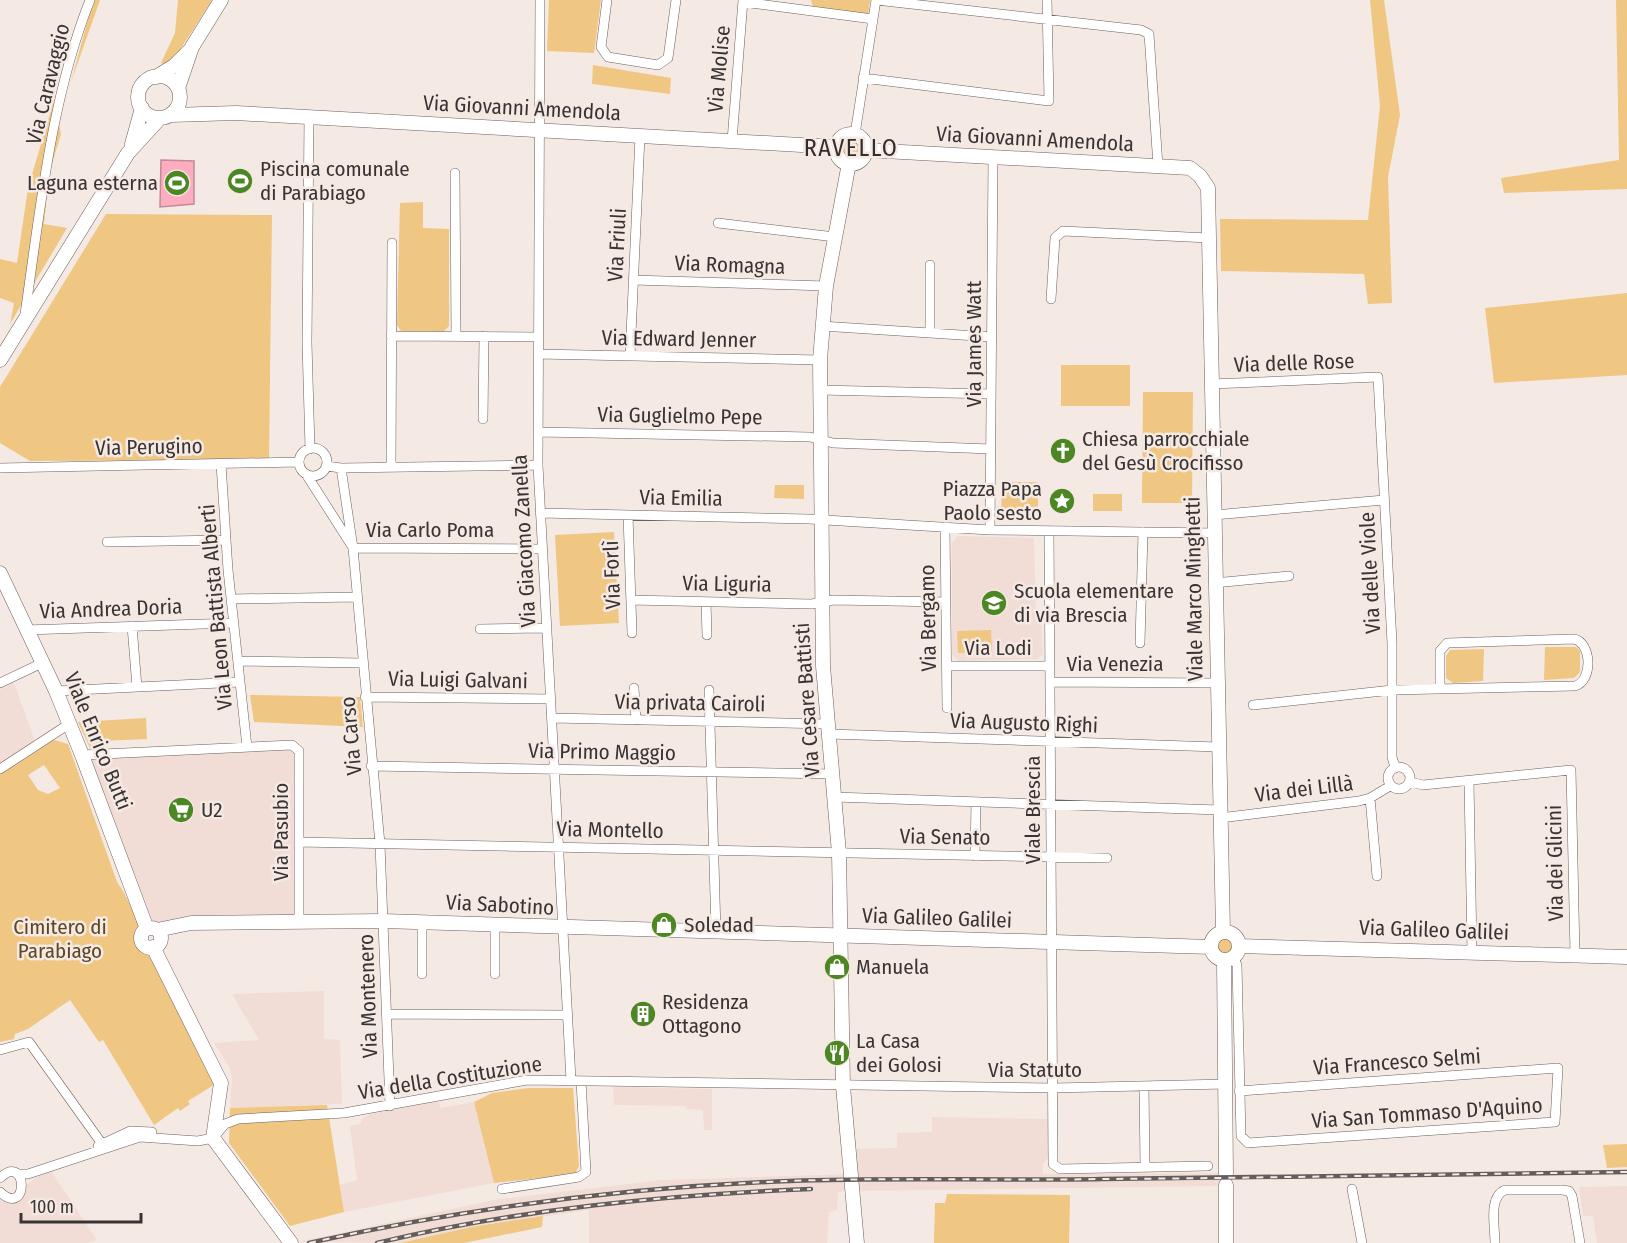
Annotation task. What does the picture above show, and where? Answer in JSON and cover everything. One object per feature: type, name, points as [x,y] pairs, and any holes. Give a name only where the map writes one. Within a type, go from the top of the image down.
[{"type":"street","name":"Via Caravaggio","points":[[24,321],[46,163],[63,91],[90,0]]},
{"type":"street","points":[[0,360],[128,153],[137,131],[142,108],[140,91],[148,80],[174,66],[192,47],[220,0]]},
{"type":"street","name":"Via Giacomo Zanella","points":[[502,1189],[579,1177],[586,1172],[568,1015],[538,465],[537,130],[540,0]]},
{"type":"street","points":[[607,0],[601,47],[608,57],[658,65],[668,58],[676,0]]},
{"type":"street","points":[[855,134],[876,0],[1048,22],[1141,30],[1149,34],[1158,166]]},
{"type":"street","points":[[970,0],[971,12]]},
{"type":"street","points":[[864,78],[1049,101],[1047,0]]},
{"type":"street","points":[[743,1],[805,5],[873,19]]},
{"type":"street","name":"Via Molise","points":[[732,141],[743,1]]},
{"type":"street","points":[[128,153],[165,117],[177,109],[179,92],[192,47]]},
{"type":"street","points":[[156,77],[169,79],[179,92],[207,113]]},
{"type":"street","points":[[142,108],[147,115],[165,117]]},
{"type":"street","name":"Via Giovanni Amendola","points":[[165,117],[207,113],[309,117],[836,147]]},
{"type":"street","points":[[309,117],[307,343],[310,449]]},
{"type":"street","points":[[855,134],[863,140],[866,150],[860,160],[849,164],[839,158],[836,147],[842,136],[855,134]]},
{"type":"street","name":"Via Friuli","points":[[630,356],[640,136]]},
{"type":"street","name":"Via Giovanni Amendola","points":[[866,150],[1190,168],[1200,176]]},
{"type":"street","name":"Via James Watt","points":[[990,530],[993,158]]},
{"type":"street","name":"Via Cesare Battisti","points":[[849,164],[826,286],[821,326],[821,520],[828,729],[839,853],[843,1086],[858,1240]]},
{"type":"street","points":[[455,173],[456,336]]},
{"type":"street","name":"Viale Marco Minghetti","points":[[1200,176],[1208,188],[1214,583],[1223,932]]},
{"type":"street","points":[[718,223],[835,237]]},
{"type":"street","points":[[1051,299],[1055,238],[1063,231],[1209,238]]},
{"type":"street","points":[[391,467],[392,243]]},
{"type":"street","points":[[930,266],[930,333]]},
{"type":"street","name":"Via Romagna","points":[[633,280],[826,286]]},
{"type":"street","points":[[821,326],[992,337]]},
{"type":"street","points":[[391,336],[538,337]]},
{"type":"street","points":[[483,336],[483,419]]},
{"type":"street","name":"Via Edward Jenner","points":[[538,354],[820,360]]},
{"type":"street","name":"Via delle Rose","points":[[1212,384],[1378,377]]},
{"type":"street","name":"Via delle Viole","points":[[1378,377],[1392,643],[1392,757],[1395,767]]},
{"type":"street","points":[[820,390],[991,394]]},
{"type":"street","name":"Via Guglielmo Pepe","points":[[538,432],[810,437],[833,443],[991,449]]},
{"type":"street","points":[[310,449],[323,453],[326,466],[318,475],[306,474],[299,462],[302,454],[310,449]]},
{"type":"street","name":"Via Perugino","points":[[0,468],[299,462]]},
{"type":"street","name":"Via Leon Battista Alberti","points":[[222,464],[233,622],[247,747]]},
{"type":"street","points":[[326,466],[341,468],[538,465]]},
{"type":"street","name":"Via Carso","points":[[341,468],[353,548],[371,766],[380,844],[383,921]]},
{"type":"street","name":"Via Carso","points":[[306,474],[353,548]]},
{"type":"street","points":[[1214,515],[1384,500]]},
{"type":"street","name":"Via Emilia","points":[[540,513],[821,520],[990,530],[1215,533]]},
{"type":"street","name":"Via Forlì","points":[[628,515],[632,633]]},
{"type":"street","name":"Via Bergamo","points":[[945,527],[947,708]]},
{"type":"street","name":"Viale Brescia","points":[[1049,531],[1053,1164],[1060,1169],[1145,1167]]},
{"type":"street","points":[[1140,643],[1143,532]]},
{"type":"street","points":[[107,542],[226,540]]},
{"type":"street","name":"Via Carlo Poma","points":[[353,548],[542,549]]},
{"type":"street","name":"Viale Enrico Butti","points":[[0,573],[56,691],[152,930],[142,935],[143,942],[153,947],[221,1083],[213,1138]]},
{"type":"street","points":[[1214,583],[1289,576]]},
{"type":"street","points":[[231,599],[356,597]]},
{"type":"street","name":"Via Liguria","points":[[631,600],[946,602]]},
{"type":"street","points":[[706,602],[707,635]]},
{"type":"street","name":"Via Andrea Doria","points":[[26,630],[233,622]]},
{"type":"street","points":[[132,626],[137,687]]},
{"type":"street","points":[[480,629],[547,628]]},
{"type":"street","points":[[1253,705],[1392,690],[1440,689],[1579,685],[1586,677],[1586,647],[1581,641],[1574,639],[1447,643],[1440,651],[1440,689]]},
{"type":"street","points":[[238,661],[362,663]]},
{"type":"street","points":[[0,682],[42,663]]},
{"type":"street","name":"Via Lodi","points":[[947,666],[1050,666]]},
{"type":"street","points":[[56,691],[240,682]]},
{"type":"street","name":"Via Venezia","points":[[1050,682],[1217,683]]},
{"type":"street","points":[[634,688],[636,720]]},
{"type":"street","points":[[709,690],[716,932]]},
{"type":"street","name":"Via Luigi Galvani","points":[[365,697],[550,699]]},
{"type":"street","name":"Via privata Cairoli","points":[[552,718],[709,722],[828,729]]},
{"type":"street","points":[[0,769],[69,724]]},
{"type":"street","name":"Via Augusto Righi","points":[[828,729],[1218,747]]},
{"type":"street","name":"Via Pasubio","points":[[247,747],[292,746],[299,751],[299,922]]},
{"type":"street","points":[[82,755],[247,747]]},
{"type":"street","name":"Via Primo Maggio","points":[[371,766],[832,774]]},
{"type":"street","points":[[1395,767],[1406,769],[1410,775],[1410,782],[1399,790],[1390,786],[1388,775],[1395,767]]},
{"type":"street","name":"Via dei Glicini","points":[[1469,781],[1571,770],[1575,955]]},
{"type":"street","points":[[1410,782],[1423,786],[1469,781],[1472,952]]},
{"type":"street","name":"Via dei Lillà","points":[[834,797],[1051,804],[1220,814],[1370,798],[1390,786]]},
{"type":"street","points":[[1370,798],[1377,876]]},
{"type":"street","points":[[975,856],[976,802]]},
{"type":"street","name":"Via Montello","points":[[299,842],[839,853]]},
{"type":"street","name":"Via Senato","points":[[839,853],[1107,858]]},
{"type":"street","name":"Via Sabotino","points":[[152,930],[191,923],[383,921],[842,936]]},
{"type":"street","name":"Via Montenero","points":[[383,921],[390,1106]]},
{"type":"street","points":[[422,922],[422,974]]},
{"type":"street","points":[[495,925],[495,974]]},
{"type":"street","points":[[1226,1243],[1226,1084],[1232,955],[1236,937],[1223,932],[1215,936],[1211,947],[1213,955],[1232,955]]},
{"type":"street","name":"Via Galileo Galilei","points":[[842,936],[1211,947]]},
{"type":"street","name":"Via Galileo Galilei","points":[[1232,955],[1472,952],[1627,957]]},
{"type":"street","points":[[1232,955],[1237,965],[1239,1091]]},
{"type":"street","points":[[387,1014],[568,1015]]},
{"type":"street","points":[[0,1050],[29,1042],[103,1146]]},
{"type":"street","name":"Via Francesco Selmi","points":[[1239,1091],[1558,1068]]},
{"type":"street","name":"Via San Tommaso D'Aquino","points":[[1239,1091],[1241,1136],[1248,1143],[1555,1122],[1558,1068]]},
{"type":"street","name":"Via della Costituzione","points":[[213,1138],[225,1124],[238,1119],[338,1113],[390,1106],[527,1080],[843,1086]]},
{"type":"street","name":"Via Statuto","points":[[843,1086],[1054,1088],[1226,1084]]},
{"type":"street","points":[[1144,1086],[1145,1167],[1208,1166]]},
{"type":"street","points":[[0,1178],[5,1173],[46,1168],[82,1156],[103,1146],[120,1134],[140,1130],[198,1141],[213,1138],[291,1243]]},
{"type":"street","points":[[0,1166],[15,1173],[22,1181],[23,1187]]},
{"type":"street","points":[[0,1193],[14,1197],[46,1168]]},
{"type":"street","points":[[1352,1189],[1362,1243]]},
{"type":"street","points":[[1495,1243],[1494,1200],[1505,1190],[1569,1191],[1572,1196],[1580,1243]]},
{"type":"shaded area","name":"Laguna esterna","points":[[161,160],[194,161],[194,204],[160,207]]},
{"type":"shaded area","name":"Scuola elementare di via Brescia","points":[[957,536],[1034,538],[1036,620],[1041,620],[1043,654],[1037,659],[959,661],[952,654],[952,543]]},
{"type":"shaded area","points":[[14,683],[36,744],[0,767],[0,689]]},
{"type":"shaded area","points":[[292,747],[297,752],[297,921],[150,927],[85,756]]},
{"type":"shaded area","points":[[324,991],[324,1039],[340,1040],[342,1104],[230,1108],[232,1079],[230,1068],[214,1043],[259,1040],[232,994]]},
{"type":"shaded area","points":[[613,1087],[712,1089],[712,1130],[704,1130],[703,1110],[686,1109],[686,1106],[614,1105]]},
{"type":"shaded area","points":[[439,1101],[440,1108],[474,1102],[494,1183],[344,1212],[340,1185],[357,1180],[350,1126],[360,1124],[363,1118],[373,1113]]},
{"type":"shaded area","points":[[932,1117],[1048,1119],[1049,1157],[1043,1164],[1043,1174],[1221,1173],[1220,1186],[858,1191],[847,1195],[845,1191],[838,1192],[837,1210],[829,1212],[827,1243],[589,1243],[589,1210],[471,1227],[400,1243],[298,1242],[494,1200],[662,1180],[852,1174],[850,1149],[897,1148],[897,1133],[932,1132]]},
{"type":"shaded area","points":[[49,1168],[97,1240],[87,1243],[0,1243],[0,1194],[9,1199]]},
{"type":"shaded area","points":[[1627,1186],[1627,1243],[1597,1243],[1593,1216],[1583,1216],[1579,1187]]},
{"type":"green space","points":[[93,0],[100,0],[71,82]]},
{"type":"green space","points":[[178,0],[212,0],[169,67],[161,63],[175,33]]},
{"type":"green space","points":[[549,0],[601,0],[594,53],[547,51]]},
{"type":"green space","points":[[811,0],[870,0],[868,14],[864,14],[813,8]]},
{"type":"green space","points":[[1370,0],[1384,0],[1400,115],[1388,177],[1392,303],[1368,304],[1364,274],[1221,271],[1220,219],[1368,220],[1380,106]]},
{"type":"green space","points":[[1616,0],[1627,0],[1627,189],[1504,193],[1501,178],[1619,160]]},
{"type":"green space","points":[[593,65],[671,78],[670,94],[592,84]]},
{"type":"green space","points":[[54,100],[61,134],[49,174],[44,224],[67,228],[10,324],[14,303],[0,298],[0,259],[17,263],[28,188]]},
{"type":"green space","points":[[851,140],[857,142],[859,148],[857,154],[851,156],[845,154],[843,148],[845,142]]},
{"type":"green space","points":[[423,202],[423,228],[449,229],[449,326],[443,332],[401,331],[397,325],[400,203]]},
{"type":"green space","points":[[106,214],[272,215],[269,460],[30,461],[0,443],[0,387]]},
{"type":"green space","points":[[1627,293],[1627,375],[1494,383],[1485,308]]},
{"type":"green space","points":[[1061,365],[1130,365],[1130,406],[1061,406]]},
{"type":"green space","points":[[1143,392],[1193,392],[1192,503],[1142,503]]},
{"type":"green space","points":[[1002,482],[1038,482],[1038,517],[1001,516]]},
{"type":"green space","points":[[775,485],[804,485],[804,499],[774,498]]},
{"type":"green space","points":[[1093,494],[1122,494],[1122,511],[1093,511]]},
{"type":"green space","points":[[614,532],[619,623],[560,626],[555,535]]},
{"type":"green space","points":[[991,630],[992,652],[958,653],[957,631]]},
{"type":"green space","points":[[1545,647],[1576,647],[1580,651],[1580,672],[1574,678],[1544,680]]},
{"type":"green space","points":[[1484,649],[1483,681],[1453,683],[1446,678],[1446,656],[1450,650]]},
{"type":"green space","points":[[250,695],[360,697],[363,727],[254,722]]},
{"type":"green space","points":[[146,718],[147,739],[101,741],[98,748],[90,748],[78,722]]},
{"type":"green space","name":"Cimitero di Parabiago","points":[[51,739],[68,744],[117,882],[140,930],[142,948],[153,958],[217,1083],[188,1101],[190,1104],[180,1111],[178,1108],[154,1125],[103,1040],[99,1042],[70,1000],[28,1029],[15,1034],[14,1039],[0,1042],[0,772]],"holes":[[[44,765],[60,788],[48,794],[38,790],[28,775]]]},
{"type":"green space","points":[[1225,938],[1231,941],[1234,947],[1231,953],[1225,956],[1219,953],[1216,947],[1219,941]]},
{"type":"green space","points":[[528,1088],[573,1088],[579,1166],[575,1174],[494,1183],[474,1102],[492,1093]]},
{"type":"green space","points":[[327,1105],[344,1212],[290,1226],[229,1143],[230,1108]]},
{"type":"green space","points":[[1627,1144],[1627,1167],[1607,1168],[1603,1145]]},
{"type":"green space","points":[[947,1194],[1070,1195],[1069,1243],[934,1243],[935,1203],[945,1203]]},
{"type":"green space","points":[[543,1216],[542,1227],[464,1243],[400,1243],[471,1227]]},
{"type":"railway","points":[[309,1243],[428,1219],[548,1201],[729,1184],[868,1179],[1627,1172]]},
{"type":"railway","points":[[377,1243],[484,1221],[592,1206],[702,1195],[811,1189]]},
{"type":"place","name":"Piscina comunale di Parabiago","points":[[240,181]]},
{"type":"place","name":"Laguna esterna","points":[[177,183]]},
{"type":"place","name":"Chiesa parrocchiale del Gesù Crocifisso","points":[[1063,451]]},
{"type":"place","name":"Piazza Papa Paolo sesto","points":[[1062,501]]},
{"type":"place","name":"Scuola elementare di via Brescia","points":[[994,603]]},
{"type":"place","name":"U2","points":[[181,810]]},
{"type":"place","name":"Soledad","points":[[664,925]]},
{"type":"place","name":"Manuela","points":[[837,967]]},
{"type":"place","name":"Residenza Ottagono","points":[[643,1014]]},
{"type":"place","name":"La Casa dei Golosi","points":[[837,1053]]},
{"type":"district","name":"RAVELLO","points":[[851,148]]}]
